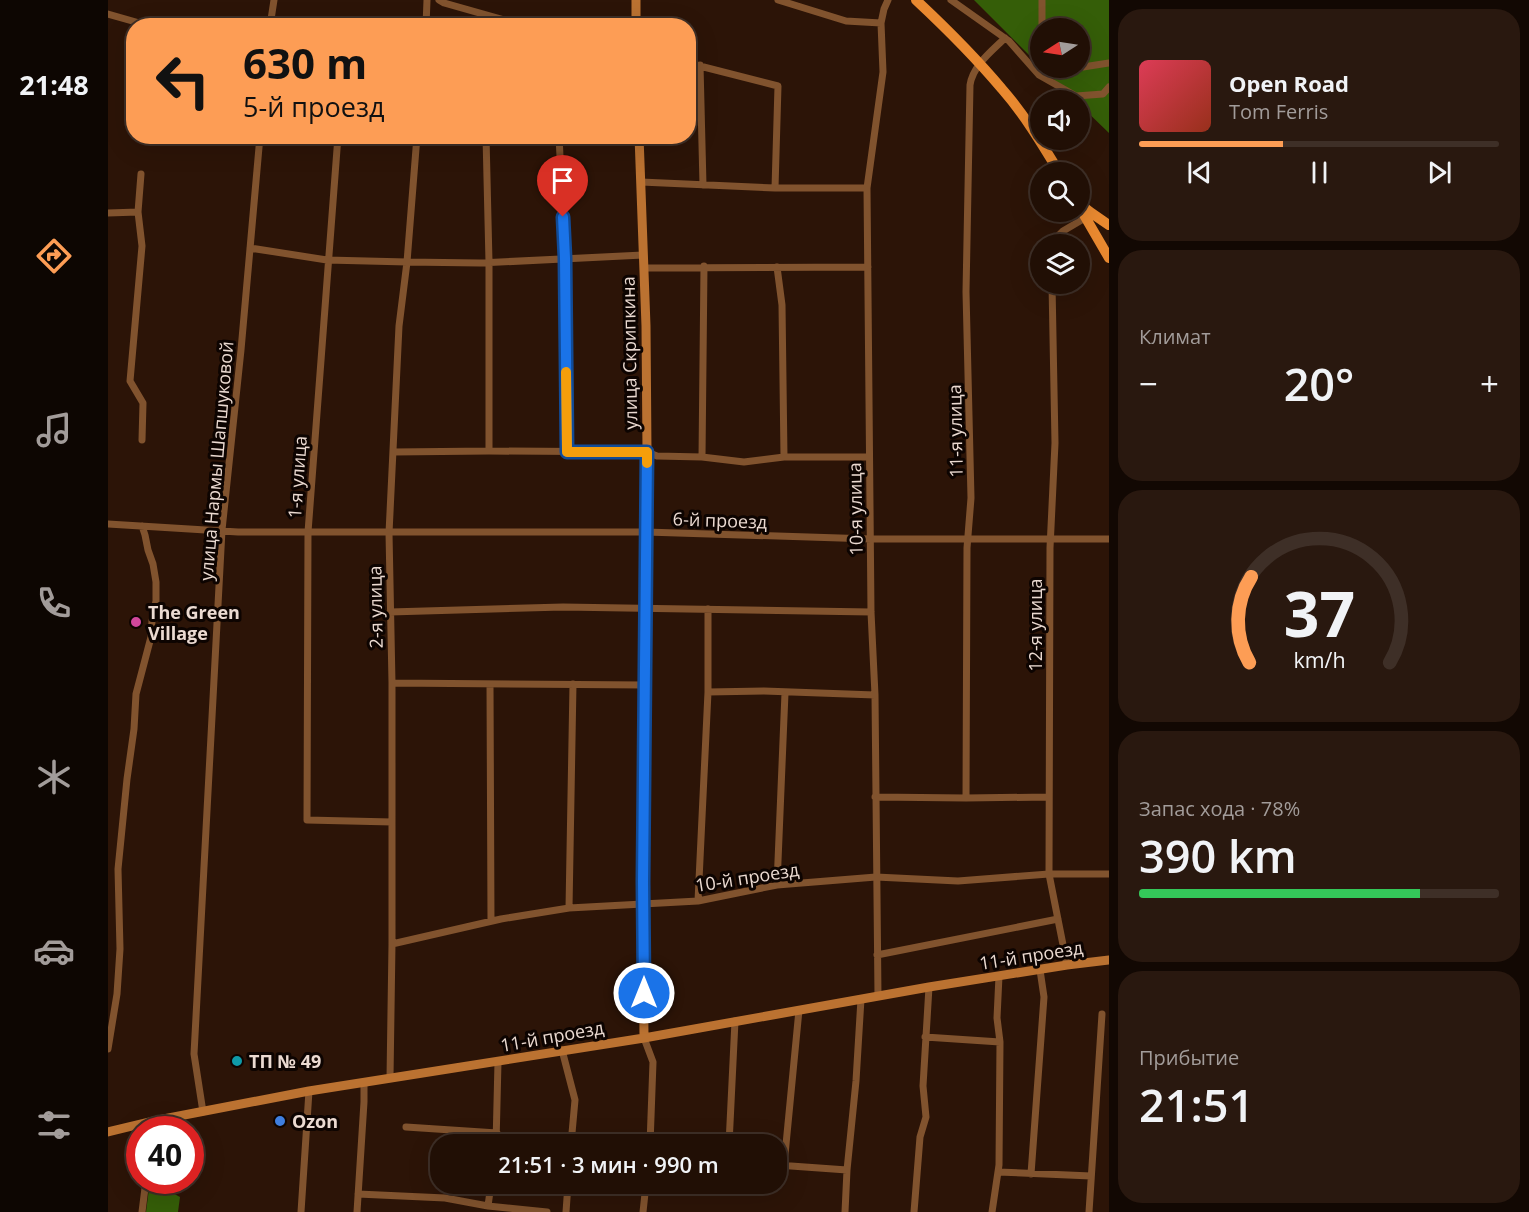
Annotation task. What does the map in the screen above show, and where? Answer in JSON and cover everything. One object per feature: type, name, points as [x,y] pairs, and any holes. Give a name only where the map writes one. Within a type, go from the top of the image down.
[{"type":"main road","points":[[916,0],[1003,90],[1053,162]]},
{"type":"main road","points":[[1090,212],[1109,225]]},
{"type":"main road","points":[[1088,222],[1109,258]]},
{"type":"street","points":[[271,18],[274,0]]},
{"type":"street","points":[[426,18],[427,0]]},
{"type":"street","points":[[439,0],[497,18]]},
{"type":"street","points":[[636,0],[636,18]]},
{"type":"street","points":[[778,0],[846,21],[881,23]]},
{"type":"street","name":"10-я улица","points":[[878,996],[867,188],[883,72],[881,23],[888,0]]},
{"type":"street","points":[[951,0],[1009,41],[1039,75],[1076,96],[1103,94],[1109,87]]},
{"type":"street","points":[[1042,0],[1042,18]]},
{"type":"street","points":[[108,15],[126,20]]},
{"type":"street","points":[[979,64],[1005,38]]},
{"type":"street","points":[[1090,65],[1109,63]]},
{"type":"street","points":[[696,64],[778,86],[775,188]]},
{"type":"street","name":"11-я улица","points":[[966,798],[968,539],[971,498],[966,292],[970,85],[979,64]]},
{"type":"street","points":[[700,65],[703,186]]},
{"type":"street","name":"улица Нармы Шапшуковой","points":[[203,1112],[194,1054],[222,530],[259,144]]},
{"type":"street","name":"1-я улица","points":[[337,144],[308,532],[307,820],[392,822]]},
{"type":"street","name":"2-я улица","points":[[390,1078],[392,683],[389,532],[399,326],[408,262],[416,144]]},
{"type":"street","points":[[486,144],[489,451]]},
{"type":"street","points":[[560,144],[565,258],[567,452]]},
{"type":"street","name":"улица Скрипкина","points":[[639,144],[646,326],[647,452],[644,1038]]},
{"type":"street","points":[[141,174],[138,212],[142,246],[130,381],[143,403],[142,440]]},
{"type":"street","points":[[640,182],[775,188],[867,188]]},
{"type":"street","points":[[108,213],[138,212]]},
{"type":"street","points":[[1060,234],[1073,222]]},
{"type":"street","points":[[250,248],[327,260],[408,262],[489,262],[643,255]]},
{"type":"street","points":[[702,458],[704,266]]},
{"type":"street","points":[[777,267],[782,305],[784,457]]},
{"type":"street","points":[[644,268],[868,267]]},
{"type":"street","name":"12-я улица","points":[[1052,294],[1055,443],[1051,539],[1049,874],[1067,965]]},
{"type":"street","points":[[394,452],[647,452],[657,456],[744,462],[784,457],[869,457]]},
{"type":"street","name":"6-й проезд","points":[[108,524],[308,532],[646,532],[871,539],[1109,539]]},
{"type":"street","points":[[108,1049],[117,994],[120,949],[118,869],[127,779],[135,729],[136,694],[151,637],[156,602],[153,564],[142,526]]},
{"type":"street","points":[[390,612],[563,606],[871,612]]},
{"type":"street","points":[[698,901],[708,692],[708,609]]},
{"type":"street","points":[[392,683],[645,685]]},
{"type":"street","points":[[490,684],[491,921]]},
{"type":"street","points":[[569,908],[573,684]]},
{"type":"street","points":[[708,692],[764,691],[874,695]]},
{"type":"street","points":[[777,885],[785,693]]},
{"type":"street","points":[[875,797],[1049,797]]},
{"type":"street","name":"10-й проезд","points":[[392,944],[491,921],[569,908],[698,901],[777,885],[876,878],[958,881],[1049,874],[1109,874]]},
{"type":"street","name":"11-й проезд","points":[[877,956],[1058,919]]},
{"type":"street","name":"11-й проезд","points":[[188,1116],[309,1091],[644,1038],[929,987],[1109,960]]},
{"type":"street","points":[[1031,1174],[1044,997],[1040,970]]},
{"type":"street","points":[[992,1212],[998,1172],[999,976]]},
{"type":"street","points":[[914,1212],[920,1137],[926,1117],[923,1086],[929,987]]},
{"type":"street","points":[[845,1212],[861,999]]},
{"type":"street","points":[[785,1134],[799,1010]]},
{"type":"street","points":[[1089,1212],[1102,1014]]},
{"type":"street","points":[[729,1134],[735,1021]]},
{"type":"street","points":[[925,1037],[1000,1042]]},
{"type":"street","points":[[644,1038],[653,1062],[650,1134]]},
{"type":"street","points":[[562,1050],[575,1100],[572,1134]]},
{"type":"street","points":[[406,1127],[497,1133],[498,1062]]},
{"type":"street","points":[[357,1212],[364,1083]]},
{"type":"street","points":[[301,1212],[309,1091]]},
{"type":"street","name":"11-й проезд","points":[[108,1132],[126,1129]]},
{"type":"street","points":[[787,1165],[848,1170]]},
{"type":"street","points":[[998,1172],[1091,1176]]},
{"type":"street","points":[[142,1212],[144,1194]]},
{"type":"street","points":[[358,1194],[445,1198],[488,1206],[547,1212]]},
{"type":"street","points":[[488,1206],[490,1194]]},
{"type":"street","points":[[566,1212],[567,1194]]},
{"type":"street","points":[[643,1212],[645,1194]]},
{"type":"green space","points":[[974,0],[1109,0],[1109,133],[1090,115],[1090,90],[1065,90],[1052,78],[1090,78],[1090,18],[1030,18],[1030,56]]},
{"type":"green space","points":[[148,1194],[174,1194],[180,1197],[178,1212],[146,1212]]},
{"type":"slow traffic","points":[[566,372],[567,452],[647,452],[647,463]]},
{"type":"place","name":"The Green Village","points":[[136,622]]},
{"type":"place","name":"ТП № 49","points":[[237,1061]]},
{"type":"place","name":"Ozon","points":[[280,1121]]},
{"type":"route","points":[[563,217],[567,452],[647,452],[644,993]]}]
